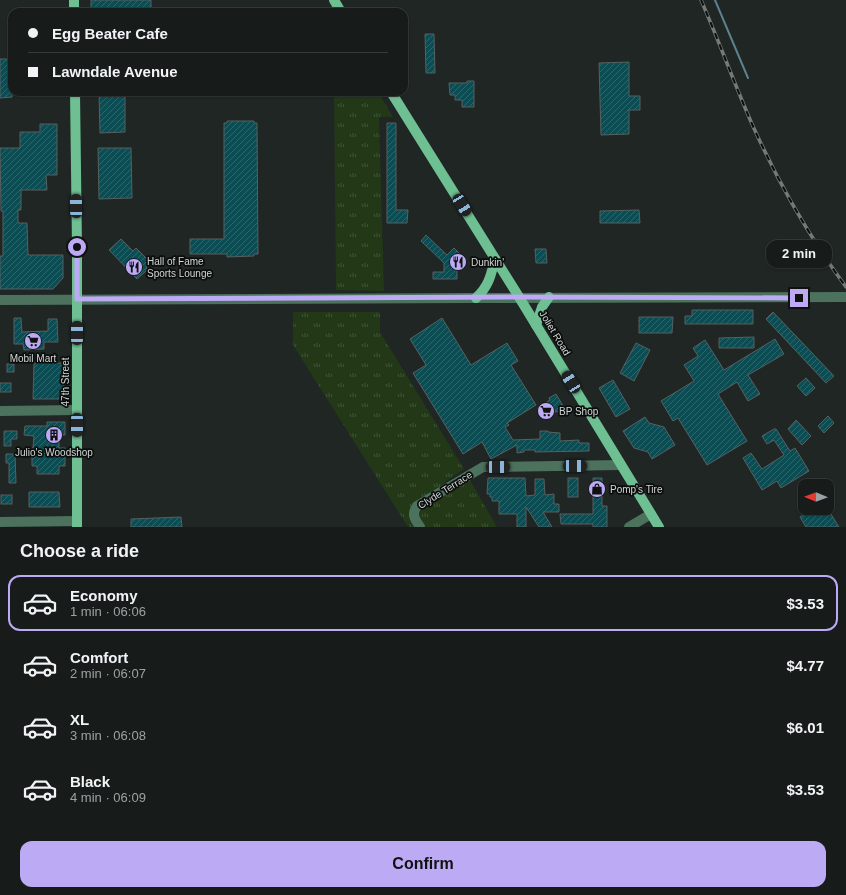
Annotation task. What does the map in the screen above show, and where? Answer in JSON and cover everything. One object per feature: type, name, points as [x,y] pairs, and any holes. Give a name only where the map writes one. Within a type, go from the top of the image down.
[{"type":"main road","name":"47th Street","points":[[75,96],[77,524]]},
{"type":"main road","name":"Joliet Road","points":[[393,96],[519,297],[659,527]]},
{"type":"main road","points":[[476,298],[490,280],[495,259]]},
{"type":"main road","points":[[536,325],[542,307],[549,298]]},
{"type":"street","points":[[0,300],[519,297],[846,298]]},
{"type":"street","points":[[0,411],[77,410]]},
{"type":"street","name":"Clyde Terrace","points":[[420,527],[415,518],[414,512],[417,506],[483,467],[621,465]]},
{"type":"street","points":[[629,527],[651,514]]},
{"type":"street","points":[[0,522],[77,524]]},
{"type":"green space","points":[[334,96],[380,96],[393,117],[379,117],[384,291],[336,290]]},
{"type":"green space","points":[[293,312],[380,312],[380,332],[464,469],[446,481],[444,485],[414,504],[409,512],[410,521],[413,527],[408,527],[293,345]]},
{"type":"green space","points":[[470,480],[497,527],[425,527],[418,517],[419,512],[423,508]]},
{"type":"building","points":[[91,0],[151,0],[151,8],[91,8]]},
{"type":"building","points":[[425,34],[434,34],[435,73],[426,73]]},
{"type":"building","points":[[0,59],[8,59],[8,96],[12,97],[0,98]]},
{"type":"building","points":[[629,62],[629,96],[640,96],[640,110],[629,110],[629,134],[601,135],[599,63]]},
{"type":"building","points":[[467,81],[474,81],[474,107],[462,107],[462,100],[455,100],[455,95],[450,95],[449,83],[467,83]]},
{"type":"building","points":[[99,96],[125,96],[125,132],[100,133]]},
{"type":"building","points":[[227,121],[254,121],[254,123],[257,123],[258,254],[254,254],[254,256],[227,257],[227,254],[190,254],[190,239],[224,239],[224,123],[227,123]]},
{"type":"building","points":[[387,123],[396,123],[396,210],[408,210],[407,223],[387,223]]},
{"type":"building","points":[[40,124],[57,124],[57,175],[46,175],[47,190],[21,190],[21,210],[18,210],[18,223],[27,223],[28,255],[63,255],[63,278],[53,289],[0,289],[0,256],[3,256],[3,211],[1,211],[0,148],[20,148],[20,132],[40,132]]},
{"type":"building","points":[[98,148],[131,148],[132,198],[99,199]]},
{"type":"building","points":[[639,210],[640,223],[600,223],[600,211]]},
{"type":"building","points":[[426,235],[447,255],[454,248],[464,258],[464,266],[457,266],[457,279],[433,279],[433,272],[444,272],[444,263],[421,241]]},
{"type":"building","points":[[121,239],[133,251],[136,248],[148,260],[146,271],[137,279],[109,250]]},
{"type":"building","points":[[535,249],[546,249],[547,263],[536,263]]},
{"type":"building","points":[[692,310],[753,310],[753,324],[685,324],[685,316],[692,316]]},
{"type":"building","points":[[773,312],[834,376],[826,383],[766,319]]},
{"type":"building","points":[[639,317],[673,317],[672,333],[639,333]]},
{"type":"building","points":[[14,318],[21,318],[22,332],[48,331],[48,319],[57,319],[58,342],[44,342],[44,349],[24,350],[23,344],[14,344]]},
{"type":"building","points":[[442,318],[471,365],[507,343],[518,361],[511,365],[536,405],[507,423],[509,425],[505,427],[513,440],[540,439],[540,431],[548,431],[560,433],[560,441],[579,440],[579,443],[589,443],[589,451],[535,452],[535,450],[524,450],[524,452],[517,453],[517,445],[491,459],[482,442],[463,454],[413,373],[426,365],[410,339]]},
{"type":"building","points":[[754,337],[754,348],[719,348],[719,338]]},
{"type":"building","points":[[775,339],[784,354],[748,375],[760,394],[748,401],[737,382],[718,394],[747,441],[707,465],[678,418],[673,421],[661,401],[694,381],[684,365],[698,356],[693,348],[705,340],[724,370]]},
{"type":"building","points":[[636,343],[650,350],[634,381],[620,373]]},
{"type":"building","points":[[34,363],[63,363],[64,399],[33,399]]},
{"type":"building","points":[[7,364],[14,364],[14,372],[7,372]]},
{"type":"building","points":[[806,378],[815,388],[806,396],[797,386]]},
{"type":"building","points":[[613,380],[630,409],[616,417],[599,388]]},
{"type":"building","points":[[0,383],[11,383],[11,392],[0,392]]},
{"type":"building","points":[[556,394],[566,411],[560,415],[557,411],[545,419],[538,408]]},
{"type":"building","points":[[828,416],[834,423],[824,433],[818,426]]},
{"type":"building","points":[[645,417],[649,423],[664,427],[675,445],[652,459],[648,452],[634,448],[623,431]]},
{"type":"building","points":[[796,420],[811,436],[802,445],[788,429]]},
{"type":"building","points":[[47,422],[65,422],[65,435],[59,435],[59,448],[65,448],[65,466],[59,466],[59,474],[37,474],[37,466],[32,466],[34,436],[24,435],[25,426],[47,426]]},
{"type":"building","points":[[776,429],[790,451],[795,448],[809,471],[781,488],[777,481],[762,490],[743,458],[751,453],[762,469],[784,455],[774,440],[767,444],[762,436]]},
{"type":"building","points":[[4,431],[17,431],[17,439],[11,439],[11,446],[4,446]]},
{"type":"building","points":[[6,454],[15,454],[16,483],[9,483],[9,463],[6,463]]},
{"type":"building","points":[[488,478],[525,478],[526,496],[535,495],[535,479],[544,479],[545,495],[554,494],[554,504],[559,504],[559,512],[543,512],[552,527],[539,527],[526,507],[526,527],[517,527],[517,514],[499,514],[499,501],[492,501],[490,494],[487,494]]},
{"type":"building","points":[[568,478],[578,478],[578,497],[568,497]]},
{"type":"building","points":[[593,478],[602,478],[602,506],[607,506],[607,527],[593,527],[593,524],[561,524],[560,514],[593,514]]},
{"type":"building","points":[[29,492],[59,492],[60,507],[29,507]]},
{"type":"building","points":[[1,495],[12,495],[12,504],[1,504]]},
{"type":"building","points":[[803,515],[831,515],[839,527],[806,527],[800,517]]},
{"type":"building","points":[[181,517],[182,527],[131,527],[131,519]]},
{"type":"waterway","points":[[715,0],[748,78]]},
{"type":"railway","points":[[701,0],[745,109],[772,166],[807,229],[846,287]]},
{"type":"place","name":"Dunkin'","points":[[458,262]]},
{"type":"place","name":"Hall of Fame Sports Lounge","points":[[134,267]]},
{"type":"place","name":"Mobil Mart","points":[[33,341]]},
{"type":"place","name":"BP Shop","points":[[546,411]]},
{"type":"place","name":"Julio's Woodshop","points":[[54,435]]},
{"type":"place","name":"Pomp's Tire","points":[[597,489]]},
{"type":"route","points":[[77,247],[77,299],[519,297],[799,298]]}]
